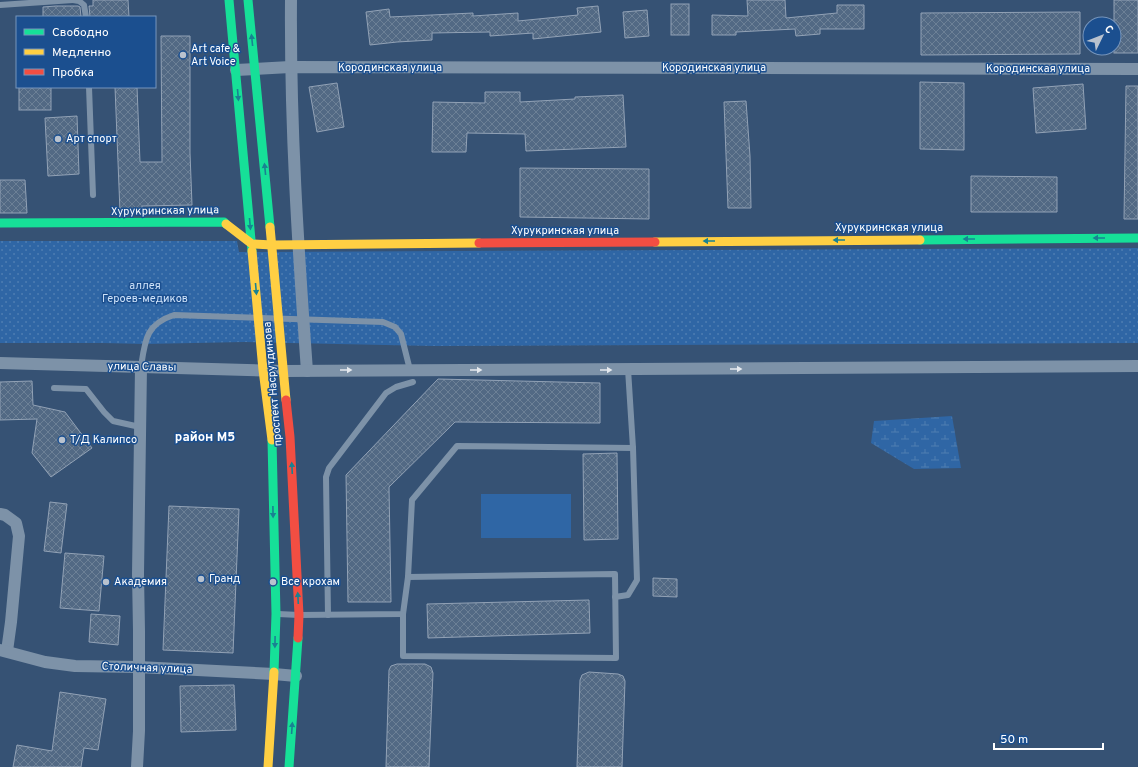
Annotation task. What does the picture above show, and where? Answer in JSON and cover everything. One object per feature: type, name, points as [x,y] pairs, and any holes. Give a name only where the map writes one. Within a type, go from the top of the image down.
[{"type":"main road","name":"проспект Насрутдинова","points":[[230,0],[263,370],[272,437],[276,614],[268,767]]},
{"type":"main road","name":"проспект Насрутдинова","points":[[248,0],[273,247],[290,437],[299,615],[289,767]]},
{"type":"main road","name":"Хурукринская улица","points":[[0,223],[224,222],[252,247],[1138,238]]},
{"type":"street","points":[[291,0],[290,67],[298,247],[308,371]]},
{"type":"street","name":"Кородинская улица","points":[[236,70],[290,67],[1138,69]]},
{"type":"street","name":"улица Славы","points":[[0,363],[308,371],[411,376],[628,370],[1138,366]]},
{"type":"street","points":[[137,767],[139,731],[138,574],[140,367]]},
{"type":"street","points":[[3,514],[16,523],[19,536],[11,622],[3,650]]},
{"type":"street","name":"Столичная улица","points":[[3,650],[45,662],[75,666],[138,667],[296,676]]},
{"type":"lane","points":[[0,5],[73,0],[79,1],[84,5],[86,16]]},
{"type":"lane","points":[[89,88],[93,195]]},
{"type":"lane","points":[[140,367],[145,344],[153,326],[163,318],[174,315],[384,322],[395,327],[402,334],[411,376],[386,393],[329,468],[326,477],[328,615]]},
{"type":"lane","points":[[615,597],[628,595],[637,580],[633,448],[628,370]]},
{"type":"lane","points":[[54,388],[86,389],[113,421],[140,427]]},
{"type":"lane","points":[[408,577],[615,574],[616,658],[403,656],[403,614],[408,577],[412,500],[457,446],[633,448]]},
{"type":"lane","points":[[276,614],[403,614]]},
{"type":"green space","name":"аллея Героев-медиков","points":[[0,241],[237,241],[239,252],[1138,248],[1138,343],[433,346],[244,342],[145,344],[0,343]]},
{"type":"green space","points":[[952,416],[961,468],[914,469],[871,443],[874,421]]},
{"type":"green space","points":[[481,494],[571,494],[571,538],[481,538]]},
{"type":"building","points":[[93,0],[128,0],[129,16],[90,16],[89,6],[93,6]]},
{"type":"building","points":[[747,0],[785,0],[786,18],[837,13],[837,5],[864,5],[864,29],[820,29],[820,34],[796,36],[795,29],[736,32],[736,35],[712,35],[712,15],[748,16]]},
{"type":"building","points":[[1114,0],[1138,0],[1138,53],[1122,53],[1122,16],[1114,16]]},
{"type":"building","points":[[671,4],[689,4],[689,35],[671,35]]},
{"type":"building","points":[[78,6],[80,7],[81,16],[43,16],[43,7]]},
{"type":"building","points":[[598,6],[601,32],[533,39],[533,33],[490,36],[490,32],[432,33],[432,40],[370,45],[366,12],[389,9],[390,17],[473,13],[473,16],[518,13],[518,21],[578,15],[577,8]]},
{"type":"building","points":[[647,10],[649,36],[625,38],[623,12]]},
{"type":"building","points":[[1080,12],[1080,54],[921,55],[921,13]]},
{"type":"building","points":[[161,36],[190,36],[190,153],[192,205],[142,206],[142,212],[120,212],[115,88],[137,88],[140,162],[162,162]]},
{"type":"building","points":[[920,82],[964,83],[964,150],[920,149]]},
{"type":"building","points":[[337,83],[344,127],[317,132],[309,87]]},
{"type":"building","points":[[1083,84],[1086,129],[1036,133],[1033,88]]},
{"type":"building","points":[[1126,86],[1138,86],[1138,219],[1124,219]]},
{"type":"building","points":[[19,88],[51,88],[51,110],[19,110]]},
{"type":"building","points":[[485,92],[520,92],[520,102],[575,99],[575,97],[623,95],[626,147],[526,151],[525,134],[467,133],[466,152],[432,152],[433,102],[485,103]]},
{"type":"building","points":[[746,101],[750,156],[751,208],[728,208],[724,102]]},
{"type":"building","points":[[77,116],[79,174],[48,176],[45,118]]},
{"type":"building","points":[[520,168],[649,169],[649,219],[520,217]]},
{"type":"building","points":[[971,176],[1057,177],[1057,212],[971,212]]},
{"type":"building","points":[[0,180],[25,180],[27,213],[0,213]]},
{"type":"building","points":[[438,379],[600,383],[600,423],[455,422],[389,487],[391,602],[348,602],[346,475]]},
{"type":"building","points":[[32,381],[33,405],[65,412],[92,448],[51,477],[32,453],[37,419],[0,420],[0,382]]},
{"type":"building","points":[[617,453],[618,539],[584,540],[583,454]]},
{"type":"building","points":[[50,502],[67,504],[61,553],[44,551]]},
{"type":"building","points":[[169,506],[239,509],[233,653],[163,650]]},
{"type":"building","points":[[65,553],[104,556],[99,611],[60,608]]},
{"type":"building","points":[[653,578],[677,579],[677,597],[653,596]]},
{"type":"building","points":[[589,600],[590,633],[428,638],[427,604]]},
{"type":"building","points":[[91,614],[120,616],[118,645],[89,642]]},
{"type":"building","points":[[397,664],[425,664],[431,667],[433,673],[429,767],[386,767],[389,670],[391,666]]},
{"type":"building","points":[[589,672],[618,674],[623,676],[625,681],[622,767],[577,767],[580,680],[582,675]]},
{"type":"building","points":[[234,685],[236,730],[181,732],[180,686]]},
{"type":"building","points":[[60,692],[106,699],[98,750],[84,748],[81,767],[13,767],[17,745],[52,751]]},
{"type":"traffic: fast","points":[[229,0],[252,251]]},
{"type":"traffic: fast","points":[[248,0],[270,227]]},
{"type":"traffic: fast","points":[[0,223],[224,222],[226,224]]},
{"type":"traffic: fast","points":[[920,240],[1138,238]]},
{"type":"traffic: fast","points":[[272,440],[276,614],[274,672]]},
{"type":"traffic: fast","points":[[289,767],[298,638]]},
{"type":"traffic: slow","points":[[226,224],[252,244],[479,243]]},
{"type":"traffic: slow","points":[[270,227],[286,400]]},
{"type":"traffic: slow","points":[[655,242],[920,240]]},
{"type":"traffic: slow","points":[[252,251],[263,370],[272,440]]},
{"type":"traffic: slow","points":[[268,767],[274,672]]},
{"type":"traffic: jam","points":[[479,243],[655,242]]},
{"type":"traffic: jam","points":[[286,400],[290,437],[299,615],[298,638]]},
{"type":"place","name":"Art cafe & Art Voice","points":[[183,55]]},
{"type":"place","name":"Арт спорт","points":[[58,139]]},
{"type":"place","name":"Т/Д Калипсо","points":[[62,440]]},
{"type":"place","name":"Гранд","points":[[201,579]]},
{"type":"place","name":"Академия","points":[[106,582]]},
{"type":"place","name":"Все крохам","points":[[273,582]]},
{"type":"district","name":"район М5","points":[[205,438]]}]
